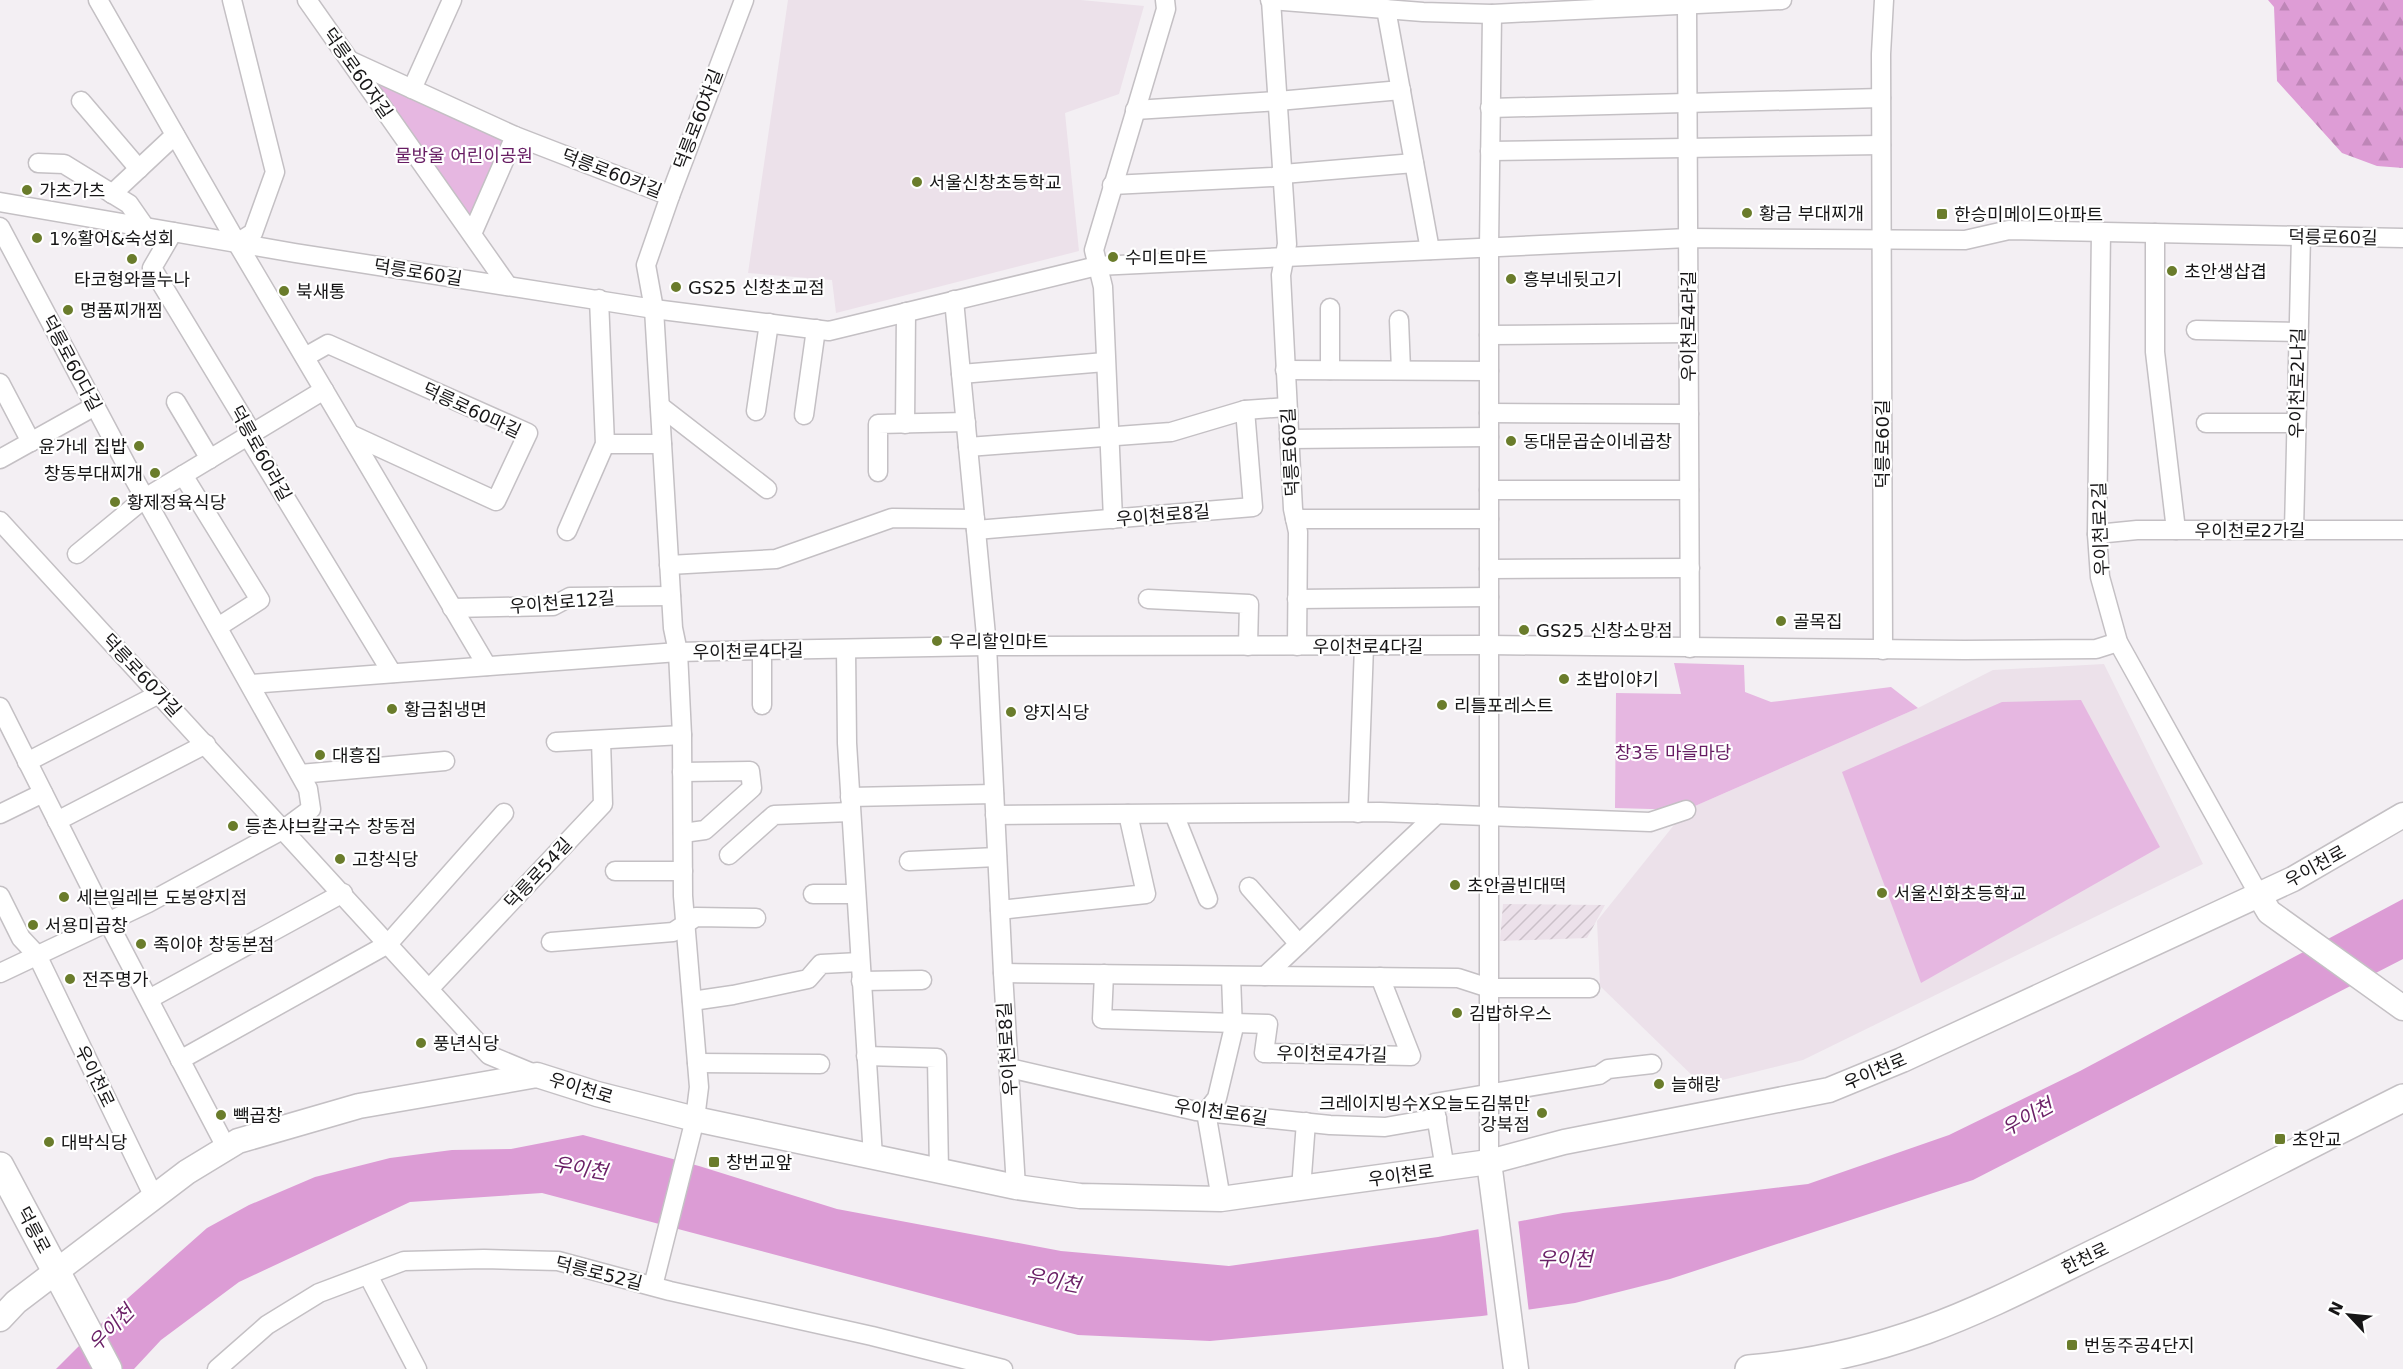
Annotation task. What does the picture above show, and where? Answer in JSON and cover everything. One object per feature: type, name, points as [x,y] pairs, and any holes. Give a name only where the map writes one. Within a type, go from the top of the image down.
[{"type":"main road","name":"한천로","points":[[1749,1369],[1826,1358],[1926,1330],[1970,1312],[2147,1228],[2403,1098]]},
{"type":"main road","name":"덕릉로","points":[[0,1166],[108,1369]]},
{"type":"street","points":[[98,0],[237,243],[487,666]]},
{"type":"street","points":[[232,0],[275,172],[253,233],[237,243]]},
{"type":"street","name":"덕릉로60자길","points":[[307,0],[508,286]]},
{"type":"street","points":[[412,89],[452,0]]},
{"type":"street","name":"덕릉로60차길","points":[[654,309],[646,265],[744,0]]},
{"type":"street","points":[[1113,519],[1103,287],[1094,250],[1166,9],[1165,0]]},
{"type":"street","points":[[1271,0],[1492,14],[1782,0]]},
{"type":"street","name":"덕릉로60길","points":[[1271,0],[1287,244],[1281,275],[1289,439],[1298,532],[1297,646]]},
{"type":"street","points":[[1881,238],[1884,0]]},
{"type":"street","name":"우이천로4라길","points":[[1687,4],[1690,648]]},
{"type":"street","points":[[1386,9],[1430,250]]},
{"type":"street","points":[[1492,14],[1489,247],[1489,1162],[1516,1369]]},
{"type":"street","name":"덕릉로60카길","points":[[349,60],[515,136],[670,196]]},
{"type":"street","points":[[1136,110],[1401,90]]},
{"type":"street","points":[[1490,108],[1881,98]]},
{"type":"street","points":[[81,100],[139,169]]},
{"type":"street","points":[[112,194],[176,135]]},
{"type":"street","points":[[472,234],[515,136]]},
{"type":"street","points":[[1490,151],[1881,145]]},
{"type":"street","points":[[38,163],[64,164],[129,204],[145,227]]},
{"type":"street","points":[[1112,185],[1273,177],[1283,174],[1413,163]]},
{"type":"street","name":"덕릉로60길","points":[[0,202],[237,243],[654,309],[829,331],[1097,266],[1688,238],[1965,240],[2009,230],[2403,238]]},
{"type":"street","name":"덕릉로60다길","points":[[0,227],[145,498],[308,789],[311,809],[284,829]]},
{"type":"street","name":"덕릉로60라길","points":[[172,232],[152,268],[249,428],[252,443],[392,673]]},
{"type":"street","name":"우이천로2길","points":[[2101,232],[2097,534],[2100,577],[2118,642],[2259,895]]},
{"type":"street","points":[[2155,233],[2155,352],[2176,530]]},
{"type":"street","name":"우이천로2나길","points":[[2294,530],[2301,236]]},
{"type":"street","name":"덕릉로60길","points":[[1881,238],[1883,650]]},
{"type":"street","points":[[567,531],[605,444],[599,299]]},
{"type":"street","name":"우이천로8길","points":[[954,300],[987,646],[1016,1187]]},
{"type":"street","points":[[1330,308],[1330,370]]},
{"type":"street","points":[[653,1286],[695,1119],[699,1087],[683,871],[682,735],[678,652],[673,628],[654,309]]},
{"type":"street","points":[[905,424],[906,312]]},
{"type":"street","points":[[1399,320],[1401,370]]},
{"type":"street","points":[[756,411],[769,323]]},
{"type":"street","points":[[804,415],[816,329]]},
{"type":"street","points":[[2196,330],[2299,332]]},
{"type":"street","points":[[1489,335],[1688,333]]},
{"type":"street","name":"덕릉로60마길","points":[[305,357],[328,344],[528,433],[496,501],[350,434]]},
{"type":"street","points":[[961,374],[1105,362]]},
{"type":"street","points":[[1285,370],[1489,371]]},
{"type":"street","points":[[0,383],[31,441]]},
{"type":"street","points":[[77,554],[145,498],[324,390]]},
{"type":"street","points":[[176,402],[210,459]]},
{"type":"street","points":[[0,459],[95,406]]},
{"type":"street","points":[[660,406],[767,489]]},
{"type":"street","points":[[968,447],[1171,432],[1245,410],[1287,407]]},
{"type":"street","name":"우이천로8길","points":[[669,565],[776,559],[892,518],[976,524],[1113,519],[1253,507],[1245,410]]},
{"type":"street","points":[[1489,413],[1689,414]]},
{"type":"street","points":[[878,472],[878,424],[966,422]]},
{"type":"street","points":[[2206,423],[2296,423]]},
{"type":"street","points":[[1289,439],[1489,437]]},
{"type":"street","points":[[605,444],[662,444]]},
{"type":"street","points":[[183,475],[260,600],[218,627]]},
{"type":"street","points":[[1489,490],[1689,490]]},
{"type":"street","points":[[1295,519],[1489,519]]},
{"type":"street","name":"덕릉로60가길","points":[[0,521],[284,829]]},
{"type":"street","name":"우이천로2가길","points":[[2097,534],[2137,530],[2403,530]]},
{"type":"street","points":[[1489,569],[1690,568]]},
{"type":"street","name":"우이천로12길","points":[[452,608],[553,606],[570,597],[671,596]]},
{"type":"street","points":[[1297,599],[1489,597]]},
{"type":"street","points":[[1148,599],[1249,604],[1248,646]]},
{"type":"street","points":[[1489,645],[1883,650],[2096,649],[2118,642]]},
{"type":"street","name":"우이천로4다길","points":[[250,684],[678,652],[987,646],[1489,645]]},
{"type":"street","points":[[1358,813],[1364,646]]},
{"type":"street","points":[[846,649],[850,804],[873,1157]]},
{"type":"street","points":[[762,650],[762,705]]},
{"type":"street","points":[[27,762],[159,694]]},
{"type":"street","points":[[0,707],[108,922],[227,1149]]},
{"type":"street","points":[[556,742],[682,735]]},
{"type":"street","name":"덕릉로54길","points":[[429,989],[603,804],[601,740]]},
{"type":"street","points":[[57,821],[206,744]]},
{"type":"street","points":[[300,774],[445,761]]},
{"type":"street","points":[[682,772],[750,771],[752,788],[705,830],[683,833]]},
{"type":"street","points":[[0,813],[43,793]]},
{"type":"street","points":[[729,855],[774,815],[850,804],[994,794]]},
{"type":"street","points":[[995,814],[1358,813],[1489,815],[1650,822],[1686,810]]},
{"type":"street","points":[[180,1060],[388,944],[504,813]]},
{"type":"street","points":[[1174,813],[1208,899]]},
{"type":"street","points":[[1000,910],[1146,894],[1128,814]]},
{"type":"street","points":[[1265,976],[1437,814]]},
{"type":"street","name":"우이천로","points":[[0,1319],[16,1302],[62,1283],[154,1197],[187,1172],[238,1141],[359,1106],[537,1075],[597,1094],[695,1119],[1016,1187],[1080,1196],[1221,1199],[1489,1162],[1564,1142],[1829,1090],[1902,1060],[2293,879],[2403,815]]},
{"type":"street","points":[[0,973],[148,903],[284,829],[489,1054],[537,1075]]},
{"type":"street","points":[[909,861],[997,857]]},
{"type":"street","points":[[615,871],[683,871]]},
{"type":"street","points":[[1249,886],[1299,944]]},
{"type":"street","points":[[148,999],[342,893]]},
{"type":"street","points":[[813,894],[856,894]]},
{"type":"street","points":[[2259,895],[2269,912],[2403,1008]]},
{"type":"street","points":[[0,896],[21,938],[37,956]]},
{"type":"street","points":[[551,942],[673,932],[696,917],[756,918]]},
{"type":"street","name":"우이천로","points":[[37,956],[154,1197]]},
{"type":"street","points":[[692,1001],[808,979],[821,963],[860,962]]},
{"type":"street","points":[[1003,973],[1458,978],[1489,987],[1590,988]]},
{"type":"street","name":"우이천로4가길","points":[[1104,974],[1102,1019],[1268,1024],[1264,1053],[1411,1056],[1380,977]]},
{"type":"street","points":[[1221,1199],[1206,1112],[1218,1098],[1233,1031],[1231,975]]},
{"type":"street","points":[[861,981],[922,980]]},
{"type":"street","points":[[469,1086],[480,1077],[489,1054]]},
{"type":"street","points":[[867,1056],[937,1058],[939,1171]]},
{"type":"street","points":[[697,1063],[820,1064]]},
{"type":"street","name":"우이천로6길","points":[[1009,1068],[1206,1112],[1385,1127],[1489,1093],[1599,1076],[1608,1069],[1652,1064]]},
{"type":"street","points":[[1436,1111],[1445,1169]]},
{"type":"street","points":[[1301,1189],[1306,1122]]},
{"type":"street","name":"덕릉로52길","points":[[217,1369],[267,1325],[319,1293],[404,1261],[484,1259],[558,1261],[653,1286],[1004,1369]]},
{"type":"street","points":[[368,1275],[417,1369]]},
{"type":"shaded area","name":"서울신창초등학교","points":[[788,0],[1081,0],[1144,6],[1119,94],[1065,113],[1079,251],[836,313],[832,280],[748,273]]},
{"type":"shaded area","name":"서울신화초등학교","points":[[2104,664],[2203,864],[1803,1060],[1702,1085],[1600,986],[1597,921],[1686,810],[1918,708],[1993,670]]},
{"type":"shaded area","points":[[1503,904],[1605,905],[1587,938],[1500,941]]},
{"type":"green space","points":[[2268,0],[2403,0],[2403,168],[2377,166],[2342,153],[2277,81],[2274,7]]},
{"type":"green space","name":"물방울 어린이공원","points":[[357,67],[511,137],[472,229]]},
{"type":"green space","name":"창3동 마을마당","points":[[1674,663],[1744,665],[1745,692],[1771,702],[1891,687],[1918,708],[1686,810],[1615,808],[1616,693],[1681,694]]},
{"type":"green space","points":[[2081,700],[2160,847],[1921,983],[1842,772],[2002,702]]},
{"type":"water","name":"우이천","points":[[2403,899],[2403,959],[1973,1180],[1670,1279],[1575,1303],[1482,1316],[1210,1341],[1078,1335],[542,1193],[410,1202],[239,1282],[161,1340],[134,1369],[56,1369],[119,1306],[207,1228],[249,1205],[315,1177],[390,1158],[452,1150],[511,1149],[583,1135],[699,1166],[837,1209],[1061,1251],[1229,1266],[1438,1237],[1563,1213],[1808,1184],[1949,1135],[2080,1071]]},
{"type":"pier","points":[[1518,1219],[1529,1313],[1488,1319],[1478,1226]]},
{"type":"place","name":"서울신창초등학교","points":[[917,182]]},
{"type":"place","name":"가츠가츠","points":[[27,190]]},
{"type":"place","name":"황금 부대찌개","points":[[1747,213]]},
{"type":"place","name":"한승미메이드아파트","points":[[1942,214]]},
{"type":"place","name":"1%활어&숙성회","points":[[37,238]]},
{"type":"place","name":"수미트마트","points":[[1113,257]]},
{"type":"place","name":"타코형와플누나","points":[[132,259]]},
{"type":"place","name":"초안생삽겹","points":[[2172,271]]},
{"type":"place","name":"흥부네뒷고기","points":[[1511,279]]},
{"type":"place","name":"GS25 신창초교점","points":[[676,287]]},
{"type":"place","name":"북새통","points":[[284,291]]},
{"type":"place","name":"명품찌개찜","points":[[68,310]]},
{"type":"place","name":"동대문곱순이네곱창","points":[[1511,441]]},
{"type":"place","name":"윤가네 집밥","points":[[139,446]]},
{"type":"place","name":"창동부대찌개","points":[[155,473]]},
{"type":"place","name":"황제정육식당","points":[[115,502]]},
{"type":"place","name":"골목집","points":[[1781,621]]},
{"type":"place","name":"GS25 신창소망점","points":[[1524,630]]},
{"type":"place","name":"우리할인마트","points":[[937,641]]},
{"type":"place","name":"초밥이야기","points":[[1564,679]]},
{"type":"place","name":"리틀포레스트","points":[[1442,705]]},
{"type":"place","name":"황금칡냉면","points":[[392,709]]},
{"type":"place","name":"양지식당","points":[[1011,712]]},
{"type":"place","name":"대흥집","points":[[320,755]]},
{"type":"place","name":"등촌샤브칼국수 창동점","points":[[233,826]]},
{"type":"place","name":"고창식당","points":[[340,859]]},
{"type":"place","name":"초안골빈대떡","points":[[1455,885]]},
{"type":"place","name":"서울신화초등학교","points":[[1882,893]]},
{"type":"place","name":"세븐일레븐 도봉양지점","points":[[64,897]]},
{"type":"place","name":"서용미곱창","points":[[33,925]]},
{"type":"place","name":"족이야 창동본점","points":[[141,944]]},
{"type":"place","name":"전주명가","points":[[70,979]]},
{"type":"place","name":"김밥하우스","points":[[1457,1013]]},
{"type":"place","name":"풍년식당","points":[[421,1043]]},
{"type":"place","name":"늘해랑","points":[[1659,1084]]},
{"type":"place","name":"크레이지빙수X오늘도김볶만 강북점","points":[[1542,1113]]},
{"type":"place","name":"빽곱창","points":[[221,1115]]},
{"type":"place","name":"초안교","points":[[2280,1139]]},
{"type":"place","name":"대박식당","points":[[49,1142]]},
{"type":"place","name":"창번교앞","points":[[714,1162]]},
{"type":"place","name":"번동주공4단지","points":[[2072,1345]]}]
